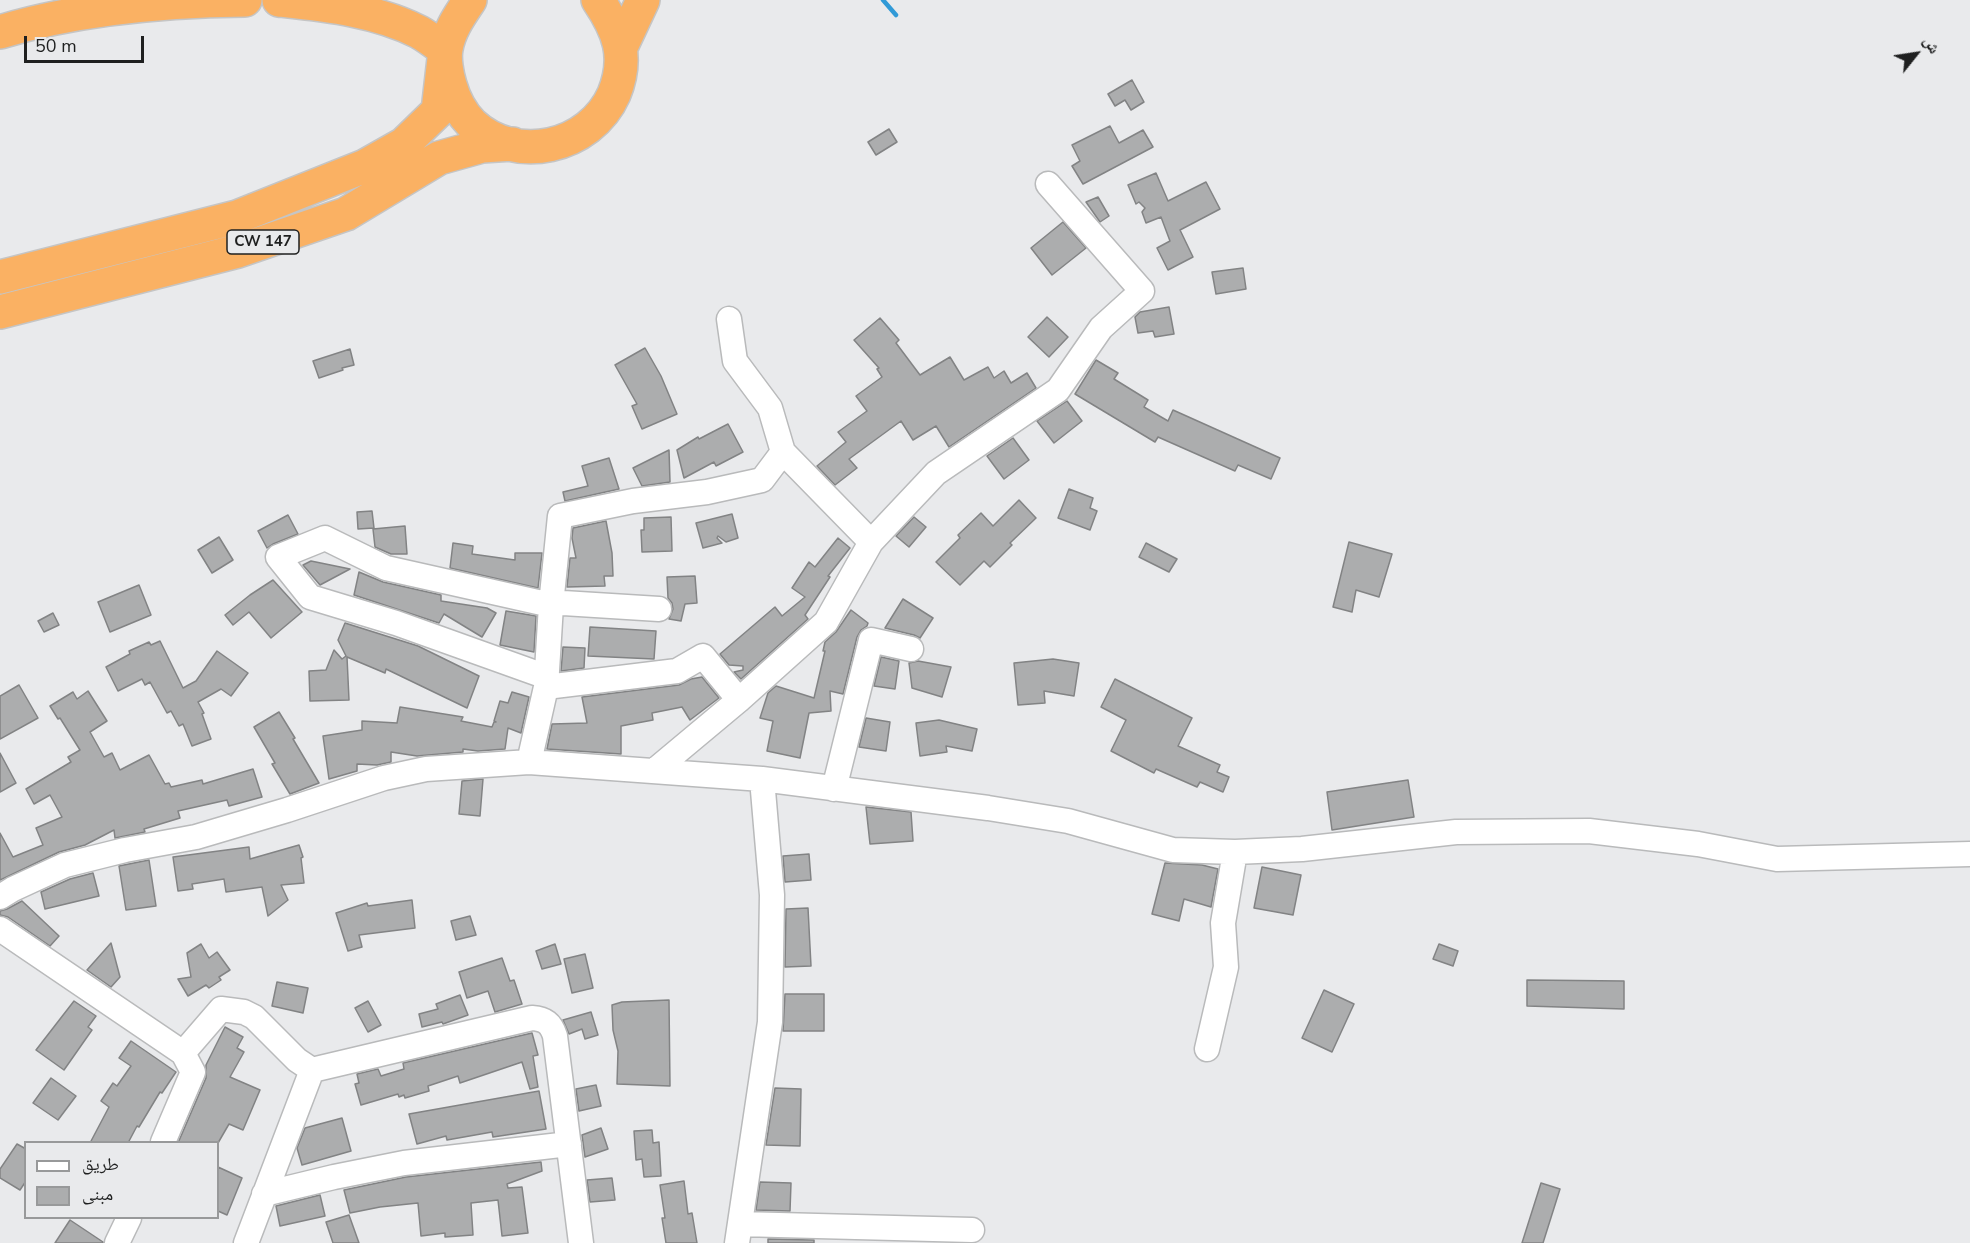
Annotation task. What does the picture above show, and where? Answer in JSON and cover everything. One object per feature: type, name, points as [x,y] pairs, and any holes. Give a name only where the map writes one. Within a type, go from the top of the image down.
[{"type":"highway","points":[[0,32],[27,23],[111,9],[191,1],[245,0]]},
{"type":"highway","points":[[279,0],[330,6],[381,18],[419,32],[445,50]]},
{"type":"highway","points":[[470,0],[454,23],[445,50],[447,78],[455,101],[471,124],[489,137],[513,144],[540,147],[566,141],[590,127],[608,107],[619,82],[621,47],[613,21],[598,0]]},
{"type":"highway","points":[[621,47],[643,0]]},
{"type":"highway","name":"CW 147","points":[[0,277],[237,217],[365,166],[404,144],[438,111],[445,50]]},
{"type":"highway","name":"CW 147","points":[[0,312],[238,251],[346,214],[439,158],[482,146],[513,144]]},
{"type":"street","points":[[654,771],[739,700],[826,622],[871,542],[936,473],[1058,390],[1101,328],[1142,291],[1048,184]]},
{"type":"street","points":[[729,319],[735,361],[770,408],[783,452],[871,542]]},
{"type":"street","points":[[529,762],[547,682],[551,605],[560,516],[633,501],[707,492],[762,480],[783,452]]},
{"type":"street","points":[[659,609],[563,603],[551,605],[386,568],[325,538],[278,557],[310,597],[396,623],[547,682],[677,671],[703,656],[739,700]]},
{"type":"street","points":[[834,789],[871,640],[911,649]]},
{"type":"street","points":[[0,897],[65,865],[125,850],[196,837],[384,778],[426,769],[529,762],[762,779],[1068,821],[1173,850],[1235,852],[1302,849],[1456,832],[1589,831],[1698,844],[1777,859],[1970,854]]},
{"type":"street","points":[[762,779],[772,895],[770,1022],[738,1234],[972,1230]]},
{"type":"street","points":[[1207,1049],[1226,967],[1223,923],[1235,852]]},
{"type":"street","points":[[0,930],[183,1053],[193,1072],[164,1141]]},
{"type":"street","points":[[183,1053],[220,1009],[244,1012],[254,1017],[297,1060],[312,1070],[532,1018],[542,1018],[551,1026],[555,1036],[581,1243]]},
{"type":"street","points":[[246,1243],[312,1070]]},
{"type":"street","points":[[264,1194],[404,1163],[568,1144]]},
{"type":"street","points":[[117,1243],[129,1219]]},
{"type":"building","points":[[1132,80],[1144,102],[1131,110],[1125,100],[1115,106],[1108,94]]},
{"type":"building","points":[[1110,126],[1119,143],[1143,130],[1153,147],[1083,184],[1072,166],[1080,161],[1072,145]]},
{"type":"building","points":[[889,129],[897,142],[876,155],[868,142]]},
{"type":"building","points":[[1156,173],[1168,201],[1206,182],[1220,209],[1180,230],[1193,257],[1168,270],[1157,248],[1170,241],[1161,217],[1146,223],[1142,212],[1145,208],[1139,202],[1136,204],[1128,185]]},
{"type":"building","points":[[1098,197],[1109,216],[1100,222],[1086,202]]},
{"type":"building","points":[[1063,222],[1086,248],[1052,275],[1031,248]]},
{"type":"building","points":[[1243,268],[1246,289],[1216,294],[1212,272]]},
{"type":"building","points":[[1169,307],[1174,334],[1155,337],[1153,331],[1138,333],[1135,317],[1140,312]]},
{"type":"building","points":[[1047,317],[1068,337],[1049,357],[1028,337]]},
{"type":"building","points":[[880,318],[899,340],[896,343],[920,375],[950,357],[964,380],[988,367],[994,378],[1004,371],[1011,383],[1027,373],[1036,388],[949,447],[936,426],[913,440],[901,421],[849,459],[857,468],[835,485],[817,466],[846,442],[838,432],[867,411],[856,396],[882,377],[877,369],[879,368],[854,340]]},
{"type":"building","points":[[645,348],[661,376],[677,414],[642,429],[632,406],[637,404],[615,365]]},
{"type":"building","points":[[350,349],[354,365],[319,378],[313,361]]},
{"type":"building","points":[[1096,360],[1118,373],[1114,379],[1148,400],[1144,407],[1168,421],[1173,410],[1280,458],[1271,479],[1238,465],[1235,471],[1158,437],[1155,442],[1075,394]]},
{"type":"building","points":[[1067,401],[1082,421],[1054,443],[1037,421]]},
{"type":"building","points":[[728,424],[743,452],[716,466],[714,462],[684,478],[677,450],[698,437],[699,439]]},
{"type":"building","points":[[1013,438],[1029,460],[1004,479],[987,456]]},
{"type":"building","points":[[669,450],[670,482],[642,486],[633,468]]},
{"type":"building","points":[[609,458],[619,489],[565,501],[563,492],[588,486],[582,466]]},
{"type":"building","points":[[1069,489],[1093,498],[1090,508],[1097,511],[1090,530],[1058,518]]},
{"type":"building","points":[[1019,500],[1036,518],[1010,543],[1012,545],[990,567],[984,561],[960,585],[936,562],[960,538],[958,535],[981,513],[993,526]]},
{"type":"building","points":[[372,511],[374,528],[358,529],[357,512]]},
{"type":"building","points":[[732,514],[738,538],[726,542],[718,536],[717,538],[722,543],[703,548],[696,523]]},
{"type":"building","points":[[288,515],[298,534],[267,548],[258,531]]},
{"type":"building","points":[[671,517],[672,551],[642,552],[641,530],[644,530],[644,518]]},
{"type":"building","points":[[914,517],[926,527],[909,547],[896,536]]},
{"type":"building","points":[[606,521],[612,553],[613,576],[604,576],[605,586],[567,587],[570,558],[576,558],[572,538],[573,528]]},
{"type":"building","points":[[405,526],[407,554],[391,554],[375,547],[373,529]]},
{"type":"building","points":[[219,537],[233,560],[212,573],[198,550]]},
{"type":"building","points":[[838,538],[850,548],[828,576],[830,577],[805,615],[808,619],[741,679],[734,672],[743,670],[743,666],[729,665],[720,654],[775,607],[782,616],[805,597],[792,588],[809,562],[815,567]]},
{"type":"building","points":[[1349,542],[1392,554],[1379,597],[1356,590],[1352,612],[1333,607]]},
{"type":"building","points":[[453,543],[473,546],[472,554],[515,560],[515,553],[542,553],[538,588],[450,568]]},
{"type":"building","points":[[1146,543],[1177,559],[1169,572],[1139,557]]},
{"type":"building","points":[[311,561],[350,569],[320,585],[303,565]]},
{"type":"building","points":[[359,572],[383,582],[441,595],[441,601],[487,608],[496,613],[482,637],[444,614],[439,623],[354,595]]},
{"type":"building","points":[[695,576],[697,603],[685,604],[681,621],[669,619],[673,609],[668,598],[667,577]]},
{"type":"building","points":[[273,580],[302,612],[271,638],[249,612],[233,625],[225,615]]},
{"type":"building","points":[[139,585],[151,615],[110,632],[98,602]]},
{"type":"building","points":[[903,599],[933,618],[920,638],[885,628]]},
{"type":"building","points":[[851,610],[868,623],[857,637],[843,694],[830,691],[831,711],[809,713],[800,758],[767,751],[773,721],[760,718],[768,693],[776,686],[814,698],[825,642],[836,632]]},
{"type":"building","points":[[506,611],[536,616],[534,652],[500,645]]},
{"type":"building","points":[[53,613],[59,625],[44,632],[38,621]]},
{"type":"building","points":[[345,623],[418,646],[479,676],[467,708],[386,669],[385,673],[347,657],[349,700],[310,701],[309,671],[326,670],[334,650],[342,659],[346,656],[338,640]]},
{"type":"building","points":[[590,627],[656,631],[654,659],[588,656]]},
{"type":"building","points":[[160,641],[183,688],[196,681],[217,651],[248,673],[231,696],[221,689],[198,702],[204,713],[202,714],[211,739],[192,746],[183,724],[179,726],[171,711],[167,713],[150,682],[145,685],[142,679],[118,691],[106,667],[130,654],[129,651],[149,642],[151,645]]},
{"type":"building","points":[[563,647],[585,648],[584,668],[561,671]]},
{"type":"building","points":[[881,657],[899,661],[895,689],[874,686]]},
{"type":"building","points":[[1053,659],[1079,663],[1074,696],[1044,691],[1045,703],[1018,705],[1014,663]]},
{"type":"building","points":[[918,661],[951,667],[942,697],[912,688],[909,663]]},
{"type":"building","points":[[702,677],[719,698],[690,720],[682,707],[652,713],[653,720],[621,726],[621,754],[547,749],[552,724],[587,723],[582,697],[679,685]]},
{"type":"building","points":[[1115,679],[1192,718],[1178,746],[1220,765],[1217,772],[1229,777],[1223,792],[1200,782],[1197,787],[1156,769],[1154,773],[1111,751],[1126,720],[1101,707]]},
{"type":"building","points":[[19,685],[38,718],[0,739],[0,696]]},
{"type":"building","points":[[88,691],[107,721],[90,732],[104,757],[112,753],[120,770],[149,755],[165,784],[169,783],[171,787],[202,780],[203,784],[253,769],[262,797],[229,806],[227,800],[178,811],[180,818],[144,829],[145,832],[115,838],[114,830],[85,845],[59,852],[0,880],[0,833],[13,857],[43,845],[36,828],[62,817],[50,795],[34,804],[26,789],[71,762],[68,757],[80,750],[50,706],[73,692],[77,699]]},
{"type":"building","points":[[512,692],[529,697],[521,733],[508,728],[505,749],[478,751],[463,749],[463,752],[417,756],[391,752],[391,762],[377,765],[357,764],[357,771],[329,779],[323,736],[362,730],[362,721],[397,723],[400,707],[463,717],[461,721],[492,727],[496,722],[494,721],[500,701],[508,703]]},
{"type":"building","points":[[279,712],[319,783],[290,794],[254,727]]},
{"type":"building","points":[[866,718],[890,722],[886,751],[859,747]]},
{"type":"building","points":[[939,720],[977,729],[972,751],[946,746],[947,752],[920,756],[916,723]]},
{"type":"building","points":[[0,753],[16,783],[0,792]]},
{"type":"building","points":[[483,779],[480,816],[459,814],[462,781]]},
{"type":"building","points":[[1408,780],[1414,817],[1332,830],[1327,792]]},
{"type":"building","points":[[866,807],[911,812],[913,841],[870,844]]},
{"type":"building","points":[[299,845],[303,857],[301,858],[304,883],[281,885],[288,900],[268,916],[262,887],[226,892],[224,879],[192,884],[193,889],[178,891],[173,857],[249,847],[250,859]]},
{"type":"building","points":[[809,854],[811,880],[785,882],[783,856]]},
{"type":"building","points":[[149,860],[156,906],[126,910],[119,866]]},
{"type":"building","points":[[1165,863],[1202,865],[1218,869],[1211,907],[1184,899],[1179,921],[1152,914]]},
{"type":"building","points":[[1262,867],[1301,875],[1293,915],[1254,908]]},
{"type":"building","points":[[93,873],[99,896],[45,909],[41,892],[70,879]]},
{"type":"building","points":[[412,900],[415,928],[359,935],[362,947],[348,951],[336,913],[367,903],[368,906]]},
{"type":"building","points":[[22,901],[59,936],[50,946],[8,917],[0,915],[0,911]]},
{"type":"building","points":[[808,908],[811,966],[785,967],[786,909]]},
{"type":"building","points":[[470,916],[476,935],[456,940],[451,921]]},
{"type":"building","points":[[111,943],[120,977],[111,987],[87,970]]},
{"type":"building","points":[[201,944],[209,958],[217,952],[230,970],[219,977],[221,980],[209,988],[206,985],[188,996],[178,979],[191,977],[187,953]]},
{"type":"building","points":[[555,944],[561,964],[542,969],[536,951]]},
{"type":"building","points":[[1439,944],[1458,951],[1453,966],[1433,959]]},
{"type":"building","points":[[585,954],[593,988],[572,993],[564,959]]},
{"type":"building","points":[[502,958],[510,981],[514,980],[522,1004],[495,1012],[488,991],[467,998],[459,972]]},
{"type":"building","points":[[1527,980],[1624,981],[1624,1009],[1527,1006]]},
{"type":"building","points":[[277,982],[308,988],[303,1013],[272,1006]]},
{"type":"building","points":[[1324,990],[1354,1004],[1332,1052],[1302,1038]]},
{"type":"building","points":[[785,994],[824,994],[824,1031],[783,1031]]},
{"type":"building","points":[[460,995],[468,1015],[443,1024],[442,1022],[422,1027],[419,1014],[438,1009],[436,1004]]},
{"type":"building","points":[[669,1000],[670,1086],[617,1084],[618,1051],[613,1030],[612,1005],[622,1002]]},
{"type":"building","points":[[74,1001],[96,1016],[88,1027],[92,1030],[64,1070],[36,1050]]},
{"type":"building","points":[[368,1001],[381,1025],[368,1032],[355,1008]]},
{"type":"building","points":[[591,1012],[598,1035],[585,1039],[582,1029],[569,1034],[563,1020]]},
{"type":"building","points":[[225,1027],[243,1037],[237,1048],[244,1052],[230,1077],[260,1090],[243,1130],[229,1124],[219,1141],[179,1141],[206,1078],[206,1065]]},
{"type":"building","points":[[532,1033],[538,1055],[533,1056],[538,1087],[530,1089],[522,1062],[460,1083],[458,1076],[428,1086],[429,1091],[405,1098],[404,1095],[399,1097],[398,1094],[361,1105],[355,1084],[359,1083],[357,1074],[378,1069],[381,1076],[404,1069],[403,1063]]},
{"type":"building","points":[[131,1041],[176,1072],[162,1093],[160,1092],[129,1141],[91,1141],[109,1107],[101,1101],[113,1083],[117,1086],[131,1066],[119,1058]]},
{"type":"building","points":[[51,1078],[76,1096],[58,1120],[33,1103]]},
{"type":"building","points":[[596,1085],[601,1106],[579,1111],[576,1089]]},
{"type":"building","points":[[775,1088],[801,1089],[800,1146],[766,1145]]},
{"type":"building","points":[[539,1091],[546,1129],[493,1137],[492,1132],[447,1140],[446,1136],[417,1144],[409,1114]]},
{"type":"building","points":[[342,1118],[351,1151],[302,1165],[297,1148],[305,1128]]},
{"type":"building","points":[[601,1128],[608,1149],[585,1157],[582,1135]]},
{"type":"building","points":[[652,1130],[653,1143],[659,1142],[661,1176],[644,1177],[642,1159],[636,1160],[634,1131]]},
{"type":"building","points":[[17,1144],[24,1148],[24,1184],[20,1190],[0,1178],[0,1169]]},
{"type":"building","points":[[541,1162],[542,1171],[507,1184],[508,1188],[522,1187],[528,1233],[502,1236],[498,1200],[471,1203],[473,1235],[445,1237],[445,1233],[421,1236],[418,1203],[350,1213],[344,1190],[406,1177]]},
{"type":"building","points":[[219,1167],[242,1178],[227,1215],[219,1211]]},
{"type":"building","points":[[612,1178],[615,1200],[590,1202],[587,1180]]},
{"type":"building","points":[[684,1181],[688,1214],[692,1213],[697,1243],[666,1243],[660,1185]]},
{"type":"building","points":[[760,1182],[791,1183],[790,1211],[756,1210]]},
{"type":"building","points":[[1541,1183],[1560,1189],[1543,1243],[1522,1243]]},
{"type":"building","points":[[320,1195],[325,1216],[280,1226],[276,1206]]},
{"type":"building","points":[[349,1215],[359,1243],[333,1243],[326,1222]]},
{"type":"building","points":[[70,1220],[103,1242],[103,1243],[55,1243]]},
{"type":"building","points":[[768,1239],[814,1240],[814,1243],[768,1243]]},
{"type":"waterway","points":[[883,0],[896,15]]}]
